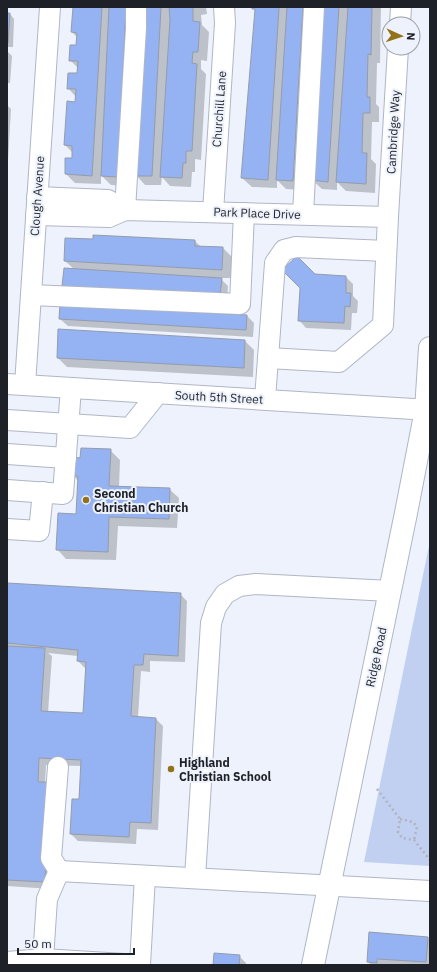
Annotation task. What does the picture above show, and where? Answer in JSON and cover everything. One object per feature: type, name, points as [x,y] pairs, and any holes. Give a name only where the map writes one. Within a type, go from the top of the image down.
[{"type":"main road","name":"Ridge Road","points":[[313,965],[428,410],[430,348]]},
{"type":"street","name":"Clough Avenue","points":[[16,384],[31,295],[50,7]]},
{"type":"street","points":[[125,210],[136,7]]},
{"type":"street","name":"Churchill Lane","points":[[213,212],[225,23],[224,7]]},
{"type":"street","points":[[303,214],[314,7]]},
{"type":"street","name":"Cambridge Way","points":[[268,358],[339,362],[383,325],[398,56]]},
{"type":"street","name":"Park Place Drive","points":[[36,206],[108,200],[125,210],[388,217]]},
{"type":"street","points":[[31,295],[240,304],[244,213]]},
{"type":"street","points":[[265,400],[275,263],[284,250],[296,247],[386,251]]},
{"type":"street","name":"South 5th Street","points":[[16,384],[428,410]]},
{"type":"street","points":[[7,490],[63,494],[71,388]]},
{"type":"street","points":[[7,420],[130,428],[158,393]]},
{"type":"street","points":[[7,454],[66,458]]},
{"type":"street","points":[[7,529],[39,531],[43,492]]},
{"type":"street","points":[[195,878],[212,624],[216,607],[225,594],[239,586],[256,584],[390,591]]},
{"type":"street","points":[[58,767],[52,858],[59,871]]},
{"type":"street","points":[[59,871],[430,891]]},
{"type":"street","points":[[43,959],[47,899],[59,871]]},
{"type":"street","points":[[7,962],[43,959],[140,965],[145,876]]},
{"type":"path","points":[[377,789],[400,819],[413,822],[417,827],[414,840]]},
{"type":"path","points":[[400,819],[398,832],[402,838],[414,840],[430,860]]},
{"type":"shaded area","points":[[430,541],[430,866],[364,862]]},
{"type":"building","points":[[73,7],[102,7],[92,176],[65,174],[65,158],[72,158],[72,146],[64,145],[67,101],[75,102],[76,89],[67,89],[68,73],[77,73],[78,61],[69,61],[70,45],[76,45],[77,33],[71,32]]},
{"type":"building","points":[[109,7],[126,7],[118,177],[101,176]]},
{"type":"building","points":[[145,7],[161,7],[152,176],[135,176]]},
{"type":"building","points":[[169,7],[193,7],[193,21],[200,22],[198,52],[193,52],[192,63],[197,64],[192,151],[186,151],[186,163],[183,163],[182,178],[160,177],[170,20]]},
{"type":"building","points":[[252,7],[279,8],[268,180],[241,178],[255,9],[252,9]]},
{"type":"building","points":[[287,7],[303,7],[293,181],[276,180]]},
{"type":"building","points":[[323,7],[339,7],[328,182],[311,180]]},
{"type":"building","points":[[348,7],[372,7],[371,55],[368,54],[367,97],[370,97],[370,113],[363,113],[362,153],[367,153],[366,184],[336,182]]},
{"type":"building","points":[[7,13],[10,13],[8,43],[7,42]]},
{"type":"building","points":[[93,235],[195,240],[195,246],[223,247],[222,270],[64,261],[65,238],[93,239]]},
{"type":"building","points":[[297,256],[315,274],[346,276],[346,293],[351,293],[350,307],[345,306],[344,323],[298,321],[300,288],[282,270]]},
{"type":"building","points":[[64,268],[222,278],[220,296],[62,286]]},
{"type":"building","points":[[60,304],[247,315],[246,330],[59,319]]},
{"type":"building","points":[[58,329],[245,340],[244,368],[57,358]]},
{"type":"building","points":[[81,448],[111,449],[109,486],[170,488],[169,519],[109,517],[108,552],[56,550],[58,513],[76,514],[78,476],[72,476],[73,457],[80,458]]},
{"type":"building","name":"Highland Christian School","points":[[7,583],[181,593],[178,656],[144,654],[143,665],[134,665],[131,716],[156,718],[151,823],[130,822],[129,837],[70,834],[72,799],[79,799],[81,760],[39,758],[38,782],[50,782],[45,882],[7,880],[7,646],[45,648],[41,711],[83,713],[86,662],[77,661],[78,650],[7,643]]},
{"type":"building","points":[[369,932],[428,937],[426,962],[377,959],[377,963],[367,962]]},
{"type":"building","points":[[214,953],[240,955],[239,965],[213,965]]},
{"type":"place","name":"Second Christian Church","points":[[86,500]]},
{"type":"place","name":"Highland Christian School","points":[[171,769]]}]
